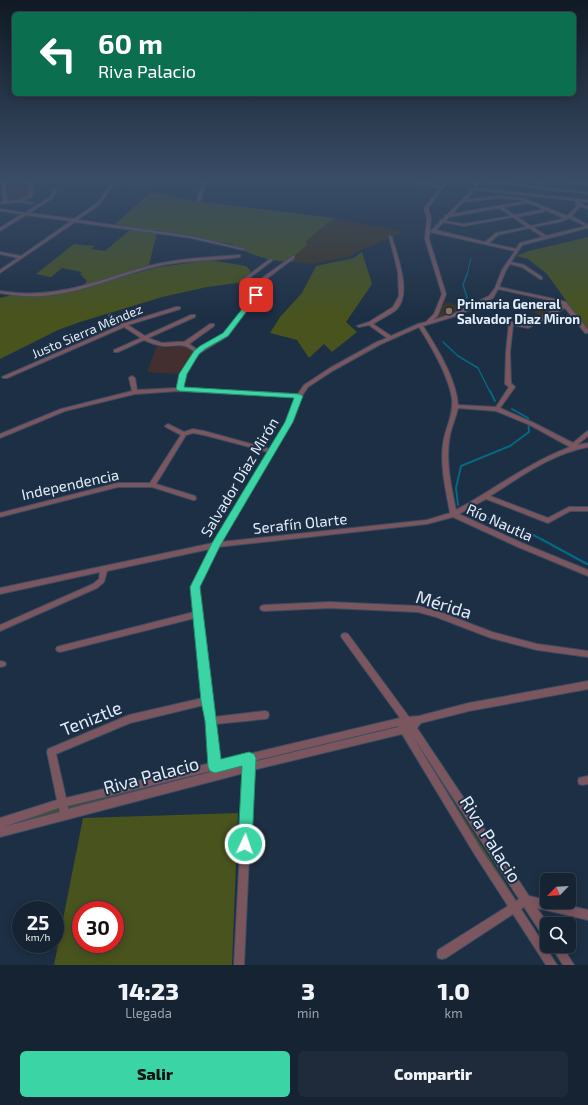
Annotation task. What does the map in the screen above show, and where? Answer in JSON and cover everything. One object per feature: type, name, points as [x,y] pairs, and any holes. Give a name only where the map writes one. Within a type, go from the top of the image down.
[{"type":"street","points":[[0,272],[66,227]]},
{"type":"street","points":[[124,227],[191,237],[243,250]]},
{"type":"street","points":[[428,227],[427,235],[444,294],[436,315],[428,322]]},
{"type":"street","points":[[427,235],[437,227]]},
{"type":"street","points":[[530,227],[545,237]]},
{"type":"street","points":[[486,242],[497,234],[530,227]]},
{"type":"street","points":[[433,231],[516,250],[521,244],[526,242],[574,232],[588,227]]},
{"type":"street","points":[[359,326],[371,323],[395,308],[401,296],[400,272],[390,237]]},
{"type":"street","name":"Salvador Díaz Mirón","points":[[215,771],[211,721],[207,701],[195,587],[216,545],[289,422],[299,396],[306,386],[332,369],[390,338],[428,322],[457,314],[491,297],[497,288],[504,270],[516,250]]},
{"type":"street","points":[[0,253],[21,257]]},
{"type":"street","points":[[0,292],[20,294],[61,292],[172,262],[239,256]]},
{"type":"street","points":[[179,389],[186,368],[198,352],[226,335],[256,295],[263,279],[293,257]]},
{"type":"street","points":[[247,278],[271,260]]},
{"type":"street","points":[[509,263],[522,266],[541,278]]},
{"type":"street","points":[[259,269],[272,271]]},
{"type":"street","points":[[497,288],[559,301],[587,332]]},
{"type":"street","points":[[497,409],[512,387],[508,384],[508,352],[511,323],[526,327],[565,306]]},
{"type":"street","name":"Justo Sierra Méndez","points":[[5,378],[125,325],[178,308]]},
{"type":"street","points":[[111,315],[145,338],[158,344],[181,342],[198,352]]},
{"type":"street","points":[[116,351],[193,316]]},
{"type":"street","points":[[371,323],[371,325],[390,338]]},
{"type":"street","points":[[185,344],[212,325]]},
{"type":"street","name":"Río Nautla","points":[[420,325],[436,351],[454,395],[455,406],[447,435],[445,459],[453,514],[520,545],[588,573]]},
{"type":"street","points":[[132,378],[136,392]]},
{"type":"street","points":[[0,436],[64,411],[136,392],[179,389],[238,394],[299,396]]},
{"type":"street","points":[[455,406],[497,409],[525,420],[573,446],[588,432]]},
{"type":"street","points":[[168,426],[184,434]]},
{"type":"street","points":[[0,440],[21,429]]},
{"type":"street","points":[[152,485],[184,434],[193,431],[271,451]]},
{"type":"street","name":"Serafín Olarte","points":[[0,591],[216,545],[427,522],[453,514],[542,462],[573,446],[588,445]]},
{"type":"street","name":"Independencia","points":[[0,515],[118,485],[152,485],[193,498]]},
{"type":"street","points":[[485,496],[548,521],[569,509],[588,509]]},
{"type":"street","points":[[0,628],[95,586],[102,580],[104,568]]},
{"type":"street","name":"Mérida","points":[[264,608],[330,605],[382,606],[418,609],[437,614],[497,637],[537,647],[588,654]]},
{"type":"street","points":[[60,649],[197,614]]},
{"type":"street","name":"Riva Palacio","points":[[345,636],[405,725],[479,829],[540,921]]},
{"type":"street","points":[[405,725],[469,707],[588,685]]},
{"type":"street","name":"Teniztle","points":[[65,815],[51,752],[129,719],[207,701]]},
{"type":"street","points":[[211,721],[265,715]]},
{"type":"street","name":"Riva Palacio","points":[[0,822],[62,803],[215,771],[405,725]]},
{"type":"street","name":"Riva Palacio","points":[[405,725],[468,835],[552,965]]},
{"type":"street","points":[[239,965],[249,763]]},
{"type":"street","name":"Riva Palacio","points":[[0,832],[65,815],[215,771]]},
{"type":"street","points":[[468,835],[479,829]]},
{"type":"street","points":[[442,954],[526,900],[588,915]]},
{"type":"street","points":[[561,953],[569,965]]},
{"type":"shaded area","points":[[323,227],[380,227],[405,232],[356,252],[352,256],[312,264],[293,262],[295,259],[293,257],[306,241]]},
{"type":"shaded area","points":[[445,302],[467,307],[457,313],[440,319],[437,318]]},
{"type":"shaded area","points":[[549,302],[557,303],[561,306],[561,309],[542,317],[533,312]]},
{"type":"shaded area","points":[[192,339],[191,347],[197,351],[177,374],[147,372],[158,343]]},
{"type":"green space","points":[[130,227],[323,227],[306,241],[307,245],[293,257],[295,258],[293,262],[277,261],[262,257],[233,246],[233,244],[211,241],[193,235]]},
{"type":"green space","points":[[130,230],[157,233],[149,265],[145,268],[83,286],[87,281],[80,274],[82,272],[62,268],[51,277],[36,274],[74,244],[95,246],[91,249],[105,251]]},
{"type":"green space","points":[[588,237],[588,331],[547,274],[528,259],[516,256],[529,251]]},
{"type":"green space","points":[[362,252],[372,284],[346,322],[357,332],[332,352],[324,344],[309,358],[297,340],[270,333],[280,317],[302,293],[316,266],[354,258]]},
{"type":"green space","points":[[210,260],[246,266],[250,270],[251,275],[244,282],[207,287],[162,297],[80,322],[58,330],[0,359],[0,298],[12,295],[51,296],[159,267]]},
{"type":"green space","points":[[422,752],[517,901],[515,902],[420,753]]},
{"type":"green space","points":[[198,773],[199,775],[3,827],[3,824]]},
{"type":"green space","points":[[238,813],[232,965],[54,965],[56,953],[64,953],[64,914],[83,818]]},
{"type":"waterway","points":[[467,275],[471,258]]},
{"type":"waterway","points":[[462,304],[467,297],[463,285],[467,274]]},
{"type":"waterway","points":[[443,342],[458,356],[478,368],[490,392]]},
{"type":"waterway","points":[[490,391],[495,401]]},
{"type":"waterway","points":[[458,505],[456,488],[461,466],[510,446],[529,432],[528,418],[512,409]]},
{"type":"waterway","points":[[466,511],[529,533],[541,539]]},
{"type":"waterway","points":[[541,539],[587,564]]},
{"type":"place","name":"Primaria General Salvador Diaz Miron","points":[[449,311]]},
{"type":"route","points":[[245,844],[249,758],[215,767],[195,587],[202,570],[216,545],[289,422],[299,396],[272,396],[179,389],[183,374],[189,362],[196,353],[202,348],[226,335],[256,295]]}]
